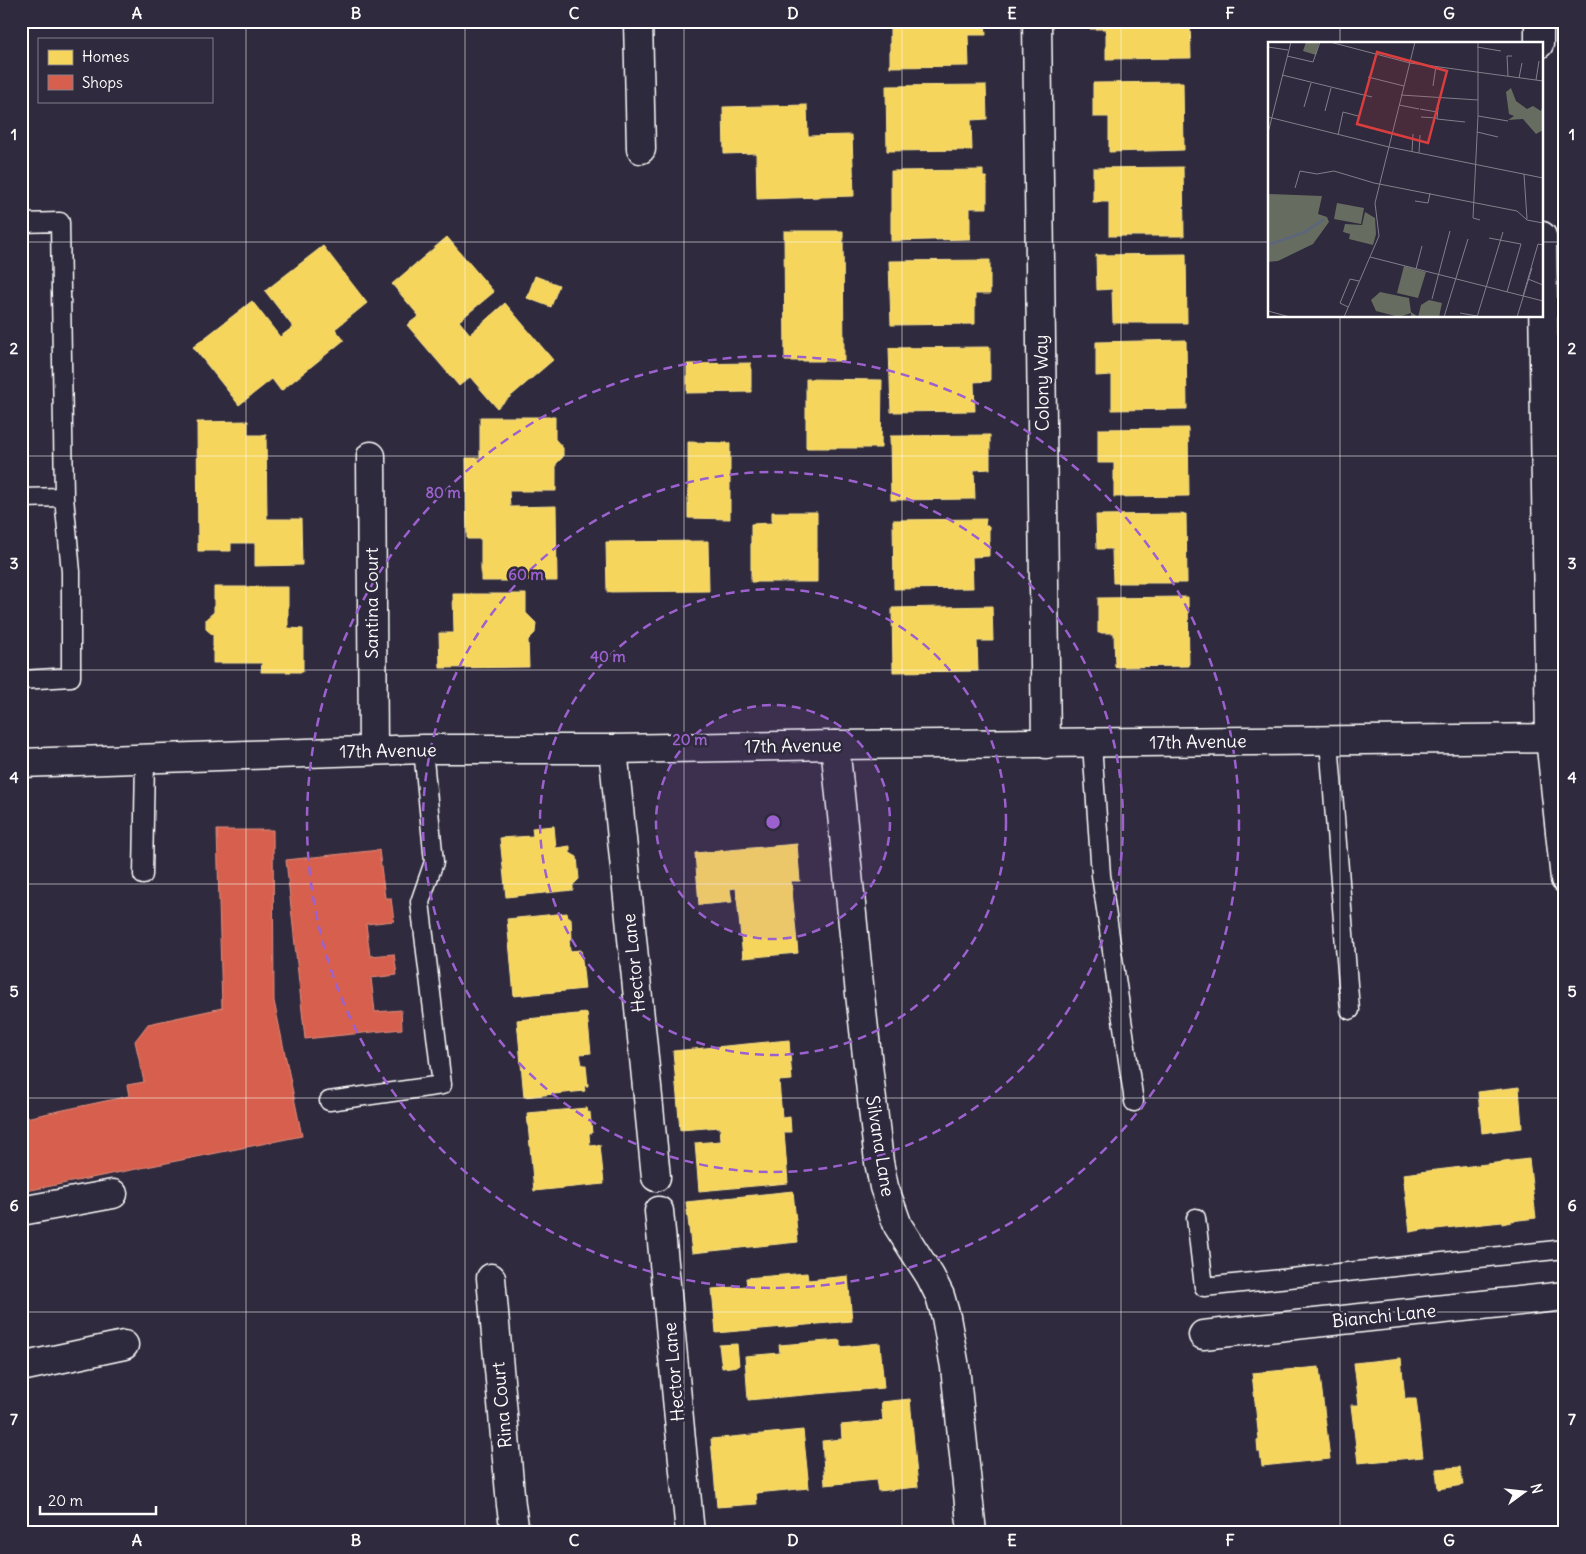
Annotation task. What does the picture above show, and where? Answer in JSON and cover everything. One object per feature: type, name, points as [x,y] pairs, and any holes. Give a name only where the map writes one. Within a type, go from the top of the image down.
[{"type":"street","points":[[638,21],[641,149]]},
{"type":"street","name":"Colony Way","points":[[1037,21],[1046,744]]},
{"type":"street","points":[[1539,21],[1539,42]]},
{"type":"street","points":[[1544,254],[1554,345],[1557,738],[1565,879]]},
{"type":"street","name":"Santina Court","points":[[371,456],[373,750]]},
{"type":"street","name":"17th Avenue","points":[[21,763],[373,750],[1557,738]]},
{"type":"street","name":"Silvana Lane","points":[[835,745],[879,1162],[884,1187],[898,1226],[930,1276],[940,1296],[946,1317],[955,1368],[972,1533]]},
{"type":"street","name":"Hector Lane","points":[[613,749],[656,1177]]},
{"type":"street","points":[[21,1210],[113,1194]]},
{"type":"street","name":"Hector Lane","points":[[659,1211],[690,1533]]},
{"type":"street","name":"Rina Court","points":[[490,1278],[515,1533]]},
{"type":"street","name":"Bianchi Lane","points":[[1203,1335],[1565,1296]]},
{"type":"street","points":[[21,1367],[124,1345]]},
{"type":"lane","points":[[21,223],[60,222],[64,497],[71,572],[71,677],[21,680]]},
{"type":"lane","points":[[21,498],[64,497]]},
{"type":"lane","points":[[1329,741],[1350,1010]]},
{"type":"lane","points":[[1092,744],[1101,875],[1134,1102]]},
{"type":"lane","points":[[329,1101],[442,1085],[420,902],[434,862],[423,750]]},
{"type":"lane","points":[[143,874],[145,759]]},
{"type":"lane","points":[[1196,1218],[1204,1287],[1565,1249]]},
{"type":"building: Homes","points":[[890,21],[985,21],[986,35],[968,35],[969,66],[890,67]]},
{"type":"building: Homes","points":[[1090,21],[1190,21],[1191,58],[1106,59],[1106,29],[1090,29]]},
{"type":"building: Homes","points":[[1183,82],[1184,150],[1109,152],[1109,117],[1093,117],[1093,83]]},
{"type":"building: Homes","points":[[986,85],[987,119],[971,120],[972,150],[887,151],[886,86]]},
{"type":"building: Homes","points":[[807,105],[808,136],[852,135],[854,196],[757,199],[756,153],[724,154],[723,107]]},
{"type":"building: Homes","points":[[1183,167],[1184,236],[1109,236],[1109,202],[1093,202],[1093,168]]},
{"type":"building: Homes","points":[[983,170],[983,177],[987,177],[987,208],[970,208],[970,239],[891,241],[891,171]]},
{"type":"building: Homes","points":[[784,231],[843,231],[844,361],[785,361]]},
{"type":"building: Homes","points":[[447,237],[494,292],[459,321],[470,334],[505,303],[553,360],[497,408],[470,377],[459,386],[407,325],[419,316],[392,284]]},
{"type":"building: Homes","points":[[323,246],[367,303],[335,329],[344,340],[281,391],[272,379],[239,405],[193,347],[252,301],[280,337],[293,327],[265,291]]},
{"type":"building: Homes","points":[[1186,254],[1187,323],[1113,323],[1112,289],[1097,290],[1096,255]]},
{"type":"building: Homes","points":[[990,260],[990,294],[975,294],[975,324],[891,325],[889,261]]},
{"type":"building: Homes","points":[[535,276],[559,285],[551,307],[527,298]]},
{"type":"building: Homes","points":[[1186,340],[1187,409],[1112,410],[1112,375],[1096,376],[1096,342]]},
{"type":"building: Homes","points":[[990,347],[990,381],[974,382],[975,411],[891,412],[889,348]]},
{"type":"building: Homes","points":[[751,363],[751,392],[687,393],[687,364]]},
{"type":"building: Homes","points":[[806,379],[882,380],[881,448],[806,448]]},
{"type":"building: Homes","points":[[480,417],[555,417],[555,439],[563,448],[563,457],[556,464],[556,491],[509,491],[510,507],[556,506],[557,581],[481,581],[481,539],[467,539],[466,458],[480,458]]},
{"type":"building: Homes","points":[[248,421],[248,435],[266,435],[267,519],[301,519],[302,565],[255,566],[255,543],[231,543],[231,551],[198,551],[197,422]]},
{"type":"building: Homes","points":[[1188,428],[1189,496],[1114,497],[1114,463],[1098,463],[1098,429]]},
{"type":"building: Homes","points":[[990,435],[990,469],[974,470],[975,499],[891,500],[890,436]]},
{"type":"building: Homes","points":[[688,442],[730,443],[730,519],[688,518]]},
{"type":"building: Homes","points":[[772,512],[817,512],[817,582],[751,582],[751,524],[772,523]]},
{"type":"building: Homes","points":[[1186,514],[1187,583],[1113,583],[1112,549],[1097,549],[1096,515]]},
{"type":"building: Homes","points":[[986,519],[985,526],[989,526],[989,556],[972,557],[973,588],[894,589],[893,520]]},
{"type":"building: Homes","points":[[708,541],[709,591],[607,592],[606,542]]},
{"type":"building: Homes","points":[[214,587],[288,587],[288,628],[303,629],[303,672],[261,672],[262,663],[213,663],[213,635],[206,629],[206,619],[214,612]]},
{"type":"building: Homes","points":[[453,594],[526,594],[526,613],[536,623],[535,633],[528,640],[529,667],[440,668],[439,633],[454,633]]},
{"type":"building: Homes","points":[[1188,597],[1189,666],[1115,667],[1114,633],[1098,633],[1098,598]]},
{"type":"building: Homes","points":[[992,606],[993,641],[977,641],[978,671],[893,672],[892,608]]},
{"type":"building: Homes","points":[[554,826],[556,848],[570,846],[570,853],[577,857],[579,879],[573,885],[573,890],[506,897],[500,838],[533,836],[532,828]]},
{"type":"building: Homes","points":[[797,844],[800,881],[791,881],[798,953],[743,958],[736,888],[730,889],[732,902],[699,905],[695,853]]},
{"type":"building: Homes","points":[[567,913],[568,918],[571,918],[572,939],[569,939],[570,951],[581,950],[585,989],[514,996],[507,919]]},
{"type":"building: Homes","points":[[587,1013],[591,1053],[580,1054],[582,1065],[586,1065],[588,1086],[584,1086],[585,1091],[524,1097],[517,1020]]},
{"type":"building: Homes","points":[[789,1040],[792,1080],[779,1081],[782,1118],[790,1117],[791,1132],[784,1132],[788,1183],[699,1191],[695,1143],[721,1141],[720,1127],[680,1130],[673,1051]]},
{"type":"building: Homes","points":[[1519,1087],[1522,1128],[1482,1133],[1478,1092]]},
{"type":"building: Homes","points":[[587,1108],[588,1113],[590,1112],[592,1133],[589,1134],[590,1146],[600,1145],[604,1184],[534,1191],[527,1113]]},
{"type":"building: Homes","points":[[1529,1159],[1536,1218],[1502,1224],[1502,1222],[1410,1232],[1403,1174]]},
{"type":"building: Homes","points":[[793,1191],[798,1242],[692,1253],[686,1202]]},
{"type":"building: Homes","points":[[807,1273],[808,1280],[848,1276],[852,1321],[716,1333],[712,1289],[747,1286],[746,1278]]},
{"type":"building: Homes","points":[[840,1340],[840,1347],[880,1343],[884,1388],[748,1400],[745,1356],[780,1353],[779,1345]]},
{"type":"building: Homes","points":[[737,1344],[739,1366],[722,1368],[719,1345]]},
{"type":"building: Homes","points":[[1401,1358],[1405,1399],[1416,1399],[1423,1457],[1358,1463],[1351,1405],[1359,1405],[1354,1363]]},
{"type":"building: Homes","points":[[1319,1367],[1330,1459],[1262,1466],[1260,1452],[1258,1452],[1257,1441],[1259,1440],[1252,1373]]},
{"type":"building: Homes","points":[[910,1399],[918,1487],[878,1491],[876,1480],[825,1485],[822,1441],[842,1439],[841,1425],[883,1421],[881,1402]]},
{"type":"building: Homes","points":[[803,1430],[809,1488],[756,1493],[757,1504],[717,1507],[711,1439]]},
{"type":"building: Homes","points":[[1460,1467],[1463,1485],[1438,1489],[1436,1469]]},
{"type":"building: Shops","points":[[217,830],[273,830],[274,1001],[302,1136],[21,1192],[21,1119],[129,1096],[127,1085],[144,1082],[135,1041],[148,1024],[222,1008]]},
{"type":"building: Shops","points":[[379,850],[385,898],[391,898],[394,921],[366,924],[370,956],[394,954],[397,975],[371,978],[375,1012],[401,1010],[402,1029],[305,1039],[286,860]]}]
